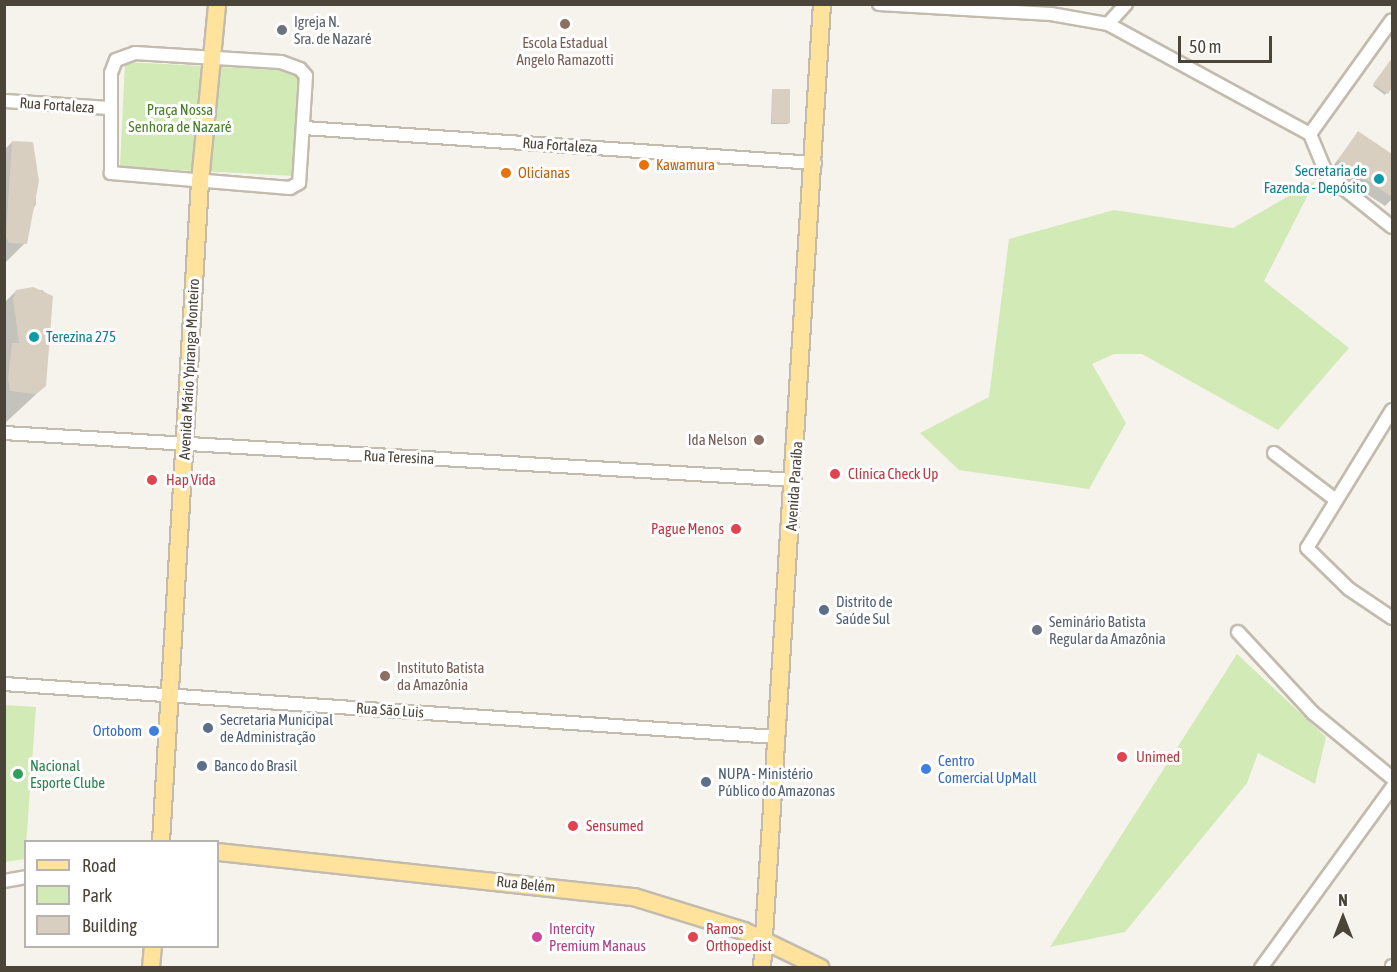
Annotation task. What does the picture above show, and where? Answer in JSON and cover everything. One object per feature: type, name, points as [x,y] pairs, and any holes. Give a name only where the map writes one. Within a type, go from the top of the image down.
[{"type":"main road","name":"Avenida Mário Ypiranga Monteiro","points":[[160,840],[172,695],[200,182],[217,4]]},
{"type":"main road","name":"Avenida Paraíba","points":[[762,968],[761,938],[795,480],[815,163],[822,4]]},
{"type":"main road","name":"Rua Belém","points":[[219,852],[596,891],[669,906],[761,938],[821,968]]},
{"type":"main road","points":[[151,968],[153,948]]},
{"type":"street","points":[[879,4],[1051,14],[1108,24],[1310,134],[1327,175],[1392,227]]},
{"type":"street","points":[[1108,24],[1126,4]]},
{"type":"street","points":[[1310,134],[1392,20]]},
{"type":"street","name":"Rua Fortaleza","points":[[124,55],[213,58],[281,62],[300,69],[306,76],[302,179],[296,186],[200,182],[111,173],[110,108],[113,64],[124,55]]},
{"type":"street","name":"Rua Fortaleza","points":[[4,101],[110,108]]},
{"type":"street","name":"Rua Fortaleza","points":[[304,128],[815,163]]},
{"type":"street","points":[[1392,410],[1307,548],[1349,589],[1392,618]]},
{"type":"street","name":"Rua Teresina","points":[[4,433],[795,480]]},
{"type":"street","points":[[1274,453],[1336,500]]},
{"type":"street","points":[[1238,632],[1313,713],[1392,778]]},
{"type":"street","name":"Rua São Luis","points":[[4,684],[775,737]]},
{"type":"street","points":[[1261,968],[1390,794]]},
{"type":"street","points":[[4,881],[24,877]]},
{"type":"green space","name":"Praça Nossa Senhora de Nazaré","points":[[125,62],[299,71],[294,176],[120,167]]},
{"type":"green space","points":[[1315,181],[1264,281],[1349,348],[1278,430],[1142,354],[1114,354],[1092,364],[1126,423],[1089,489],[959,470],[920,433],[989,397],[1009,239],[1114,210],[1233,228]]},
{"type":"green space","points":[[1237,654],[1326,737],[1315,784],[1258,753],[1247,783],[1125,932],[1050,947]]},
{"type":"green space","name":"Nacional Esporte Clube","points":[[5,705],[36,707],[24,859],[5,862]]},
{"type":"building","points":[[1392,58],[1392,88],[1388,94],[1373,84]]},
{"type":"building","points":[[772,89],[790,89],[790,123],[772,123]]},
{"type":"building","name":"Secretaria de Fazenda - Depósito","points":[[1358,131],[1392,154],[1392,197],[1338,160]]},
{"type":"building","points":[[12,141],[33,142],[39,181],[27,244],[9,243],[6,237]]},
{"type":"building","name":"Terezina 275","points":[[33,287],[53,296],[46,386],[36,394],[10,391],[8,379],[12,343],[19,343],[13,299],[16,290]]},
{"type":"place","name":"Escola Estadual Angelo Ramazotti","points":[[565,24]]},
{"type":"place","name":"Igreja N. Sra. de Nazaré","points":[[282,30]]},
{"type":"place","name":"Kawamura","points":[[644,165]]},
{"type":"place","name":"Olicianas","points":[[506,173]]},
{"type":"place","name":"Secretaria de Fazenda - Depósito","points":[[1379,179]]},
{"type":"place","name":"Terezina 275","points":[[34,337]]},
{"type":"place","name":"Ida Nelson","points":[[759,440]]},
{"type":"place","name":"Clínica Check Up","points":[[835,474]]},
{"type":"place","name":"Hap Vida","points":[[152,480]]},
{"type":"place","name":"Pague Menos","points":[[736,529]]},
{"type":"place","name":"Distrito de Saúde Sul","points":[[824,610]]},
{"type":"place","name":"Seminário Batista Regular da Amazônia","points":[[1037,630]]},
{"type":"place","name":"Instituto Batista da Amazônia","points":[[385,676]]},
{"type":"place","name":"Secretaria Municipal de Administração","points":[[208,728]]},
{"type":"place","name":"Ortobom","points":[[154,731]]},
{"type":"place","name":"Unimed","points":[[1122,757]]},
{"type":"place","name":"Banco do Brasil","points":[[202,766]]},
{"type":"place","name":"Centro Comercial UpMall","points":[[926,769]]},
{"type":"place","name":"Nacional Esporte Clube","points":[[18,774]]},
{"type":"place","name":"NUPA - Ministério Público do Amazonas","points":[[706,782]]},
{"type":"place","name":"Sensumed","points":[[573,826]]},
{"type":"place","name":"Intercity Premium Manaus","points":[[537,937]]},
{"type":"place","name":"Ramos Orthopedist","points":[[693,937]]}]
